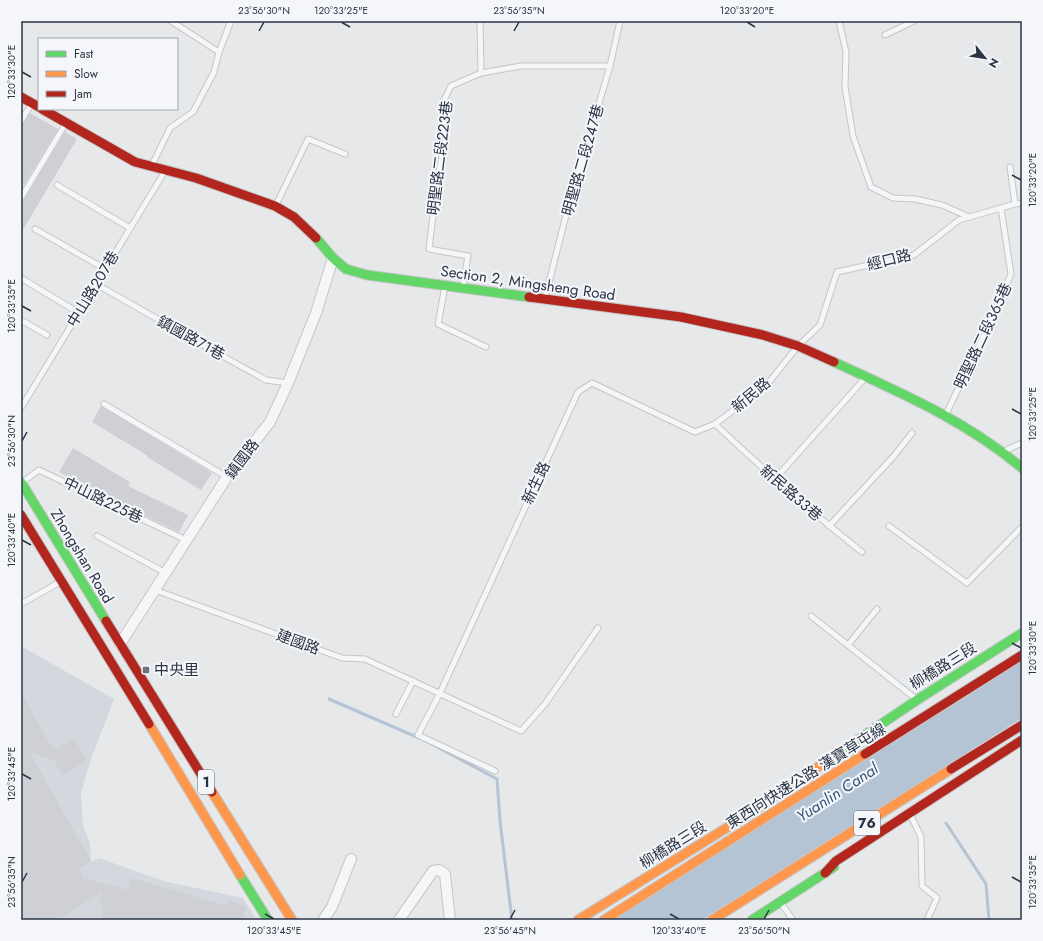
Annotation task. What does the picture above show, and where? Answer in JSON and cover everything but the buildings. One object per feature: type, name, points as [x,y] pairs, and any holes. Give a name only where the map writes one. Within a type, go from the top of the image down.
[{"type":"main road","points":[[21,97],[35,105]]},
{"type":"main road","name":"Section 2, Mingsheng Road","points":[[44,110],[135,162],[196,178],[275,206],[294,216],[333,258],[346,269],[367,275],[681,317],[763,334],[798,346],[911,396],[946,415],[1004,452],[1022,468]]},
{"type":"main road","name":"Zhongshan Road","points":[[21,483],[69,577],[106,655],[268,920]]},
{"type":"main road","name":"Zhongshan Road","points":[[21,515],[120,644]]},
{"type":"main road","name":"柳橋路三段","points":[[578,920],[749,814],[917,700],[1022,633]]},
{"type":"main road","name":"1","points":[[120,644],[292,920]]},
{"type":"main road","points":[[749,814],[788,796],[1022,645]]},
{"type":"main road","name":"東西向快速公路 漢寶草屯線","points":[[604,920],[1022,654]]},
{"type":"main road","name":"76","points":[[712,920],[1022,725]]},
{"type":"main road","points":[[825,873],[836,861],[1022,740]]},
{"type":"main road","points":[[752,920],[1022,748]]},
{"type":"street","name":"鎮國路","points":[[120,644],[227,477],[270,422],[288,383],[316,313],[333,258]]},
{"type":"street","points":[[323,920],[332,907],[351,859]]},
{"type":"street","points":[[398,920],[433,871],[439,870],[445,874],[450,920]]},
{"type":"lane","points":[[171,21],[219,52]]},
{"type":"lane","points":[[152,166],[170,128],[193,112],[214,72],[219,52],[231,21]]},
{"type":"lane","points":[[480,21],[481,73]]},
{"type":"lane","name":"明聖路二段247巷","points":[[544,299],[566,215],[610,66],[620,21]]},
{"type":"lane","points":[[839,21],[846,52],[845,88],[853,136],[871,187],[893,198],[915,199],[942,205],[969,217]]},
{"type":"lane","points":[[884,35],[914,21]]},
{"type":"lane","name":"明聖路二段223巷","points":[[462,288],[468,256],[429,249],[437,181],[445,141],[443,102],[451,86],[481,73],[520,66],[610,66]]},
{"type":"lane","points":[[21,121],[35,105]]},
{"type":"lane","points":[[21,198],[66,122]]},
{"type":"lane","points":[[275,206],[308,139],[345,154]]},
{"type":"lane","points":[[1010,166],[1015,204]]},
{"type":"lane","name":"中山路207巷","points":[[21,408],[166,170]]},
{"type":"lane","points":[[57,185],[130,228]]},
{"type":"lane","name":"經口路","points":[[798,346],[820,325],[837,272],[914,255],[959,220],[1022,203]]},
{"type":"lane","name":"明聖路二段365巷","points":[[946,415],[991,321],[1011,274],[1001,208]]},
{"type":"lane","points":[[35,229],[105,270]]},
{"type":"lane","points":[[21,278],[79,313]]},
{"type":"lane","name":"鎮國路71巷","points":[[96,284],[266,380],[288,383]]},
{"type":"lane","points":[[445,286],[438,324],[486,347]]},
{"type":"lane","points":[[21,320],[46,335]]},
{"type":"lane","name":"新民路","points":[[695,432],[715,424],[766,386],[798,346]]},
{"type":"lane","points":[[774,480],[866,377]]},
{"type":"lane","name":"新生路","points":[[440,693],[578,392],[592,383],[695,432]]},
{"type":"lane","points":[[104,404],[227,477]]},
{"type":"lane","name":"新民路33巷","points":[[715,424],[774,480],[829,526],[894,456],[912,433]]},
{"type":"lane","points":[[1004,452],[1022,443]]},
{"type":"lane","name":"中山路225巷","points":[[21,483],[39,470],[186,540]]},
{"type":"lane","points":[[829,526],[862,552]]},
{"type":"lane","points":[[888,526],[968,582],[1022,527]]},
{"type":"lane","points":[[97,536],[166,573]]},
{"type":"lane","points":[[21,604],[69,577]]},
{"type":"lane","name":"建國路","points":[[155,590],[342,658],[365,659],[521,732],[545,704],[598,628]]},
{"type":"lane","points":[[848,645],[877,609]]},
{"type":"lane","points":[[811,616],[917,700]]},
{"type":"lane","points":[[396,714],[413,681]]},
{"type":"lane","points":[[440,693],[418,735],[495,771]]},
{"type":"lane","points":[[912,818],[921,837],[922,886],[937,898],[927,920]]},
{"type":"lane","points":[[780,902],[793,920]]},
{"type":"shaded area","points":[[21,646],[114,699],[90,762],[81,793],[83,826],[90,843],[91,862],[99,858],[163,881],[243,898],[257,920],[21,920]]},
{"type":"water","name":"Yuanlin Canal","points":[[1022,661],[1022,718],[702,920],[611,920]]},
{"type":"waterway","points":[[329,699],[419,738]]},
{"type":"waterway","points":[[426,741],[497,779],[500,821],[512,920]]},
{"type":"waterway","points":[[946,823],[986,884],[989,920]]},
{"type":"traffic: fast","points":[[316,238],[333,258],[346,269],[367,275],[529,297]]},
{"type":"traffic: fast","points":[[834,362],[932,409],[978,436],[1022,468]]},
{"type":"traffic: fast","points":[[21,482],[106,621]]},
{"type":"traffic: fast","points":[[837,754],[917,700],[1022,633]]},
{"type":"traffic: fast","points":[[752,920],[834,867]]},
{"type":"traffic: fast","points":[[240,875],[268,920]]},
{"type":"traffic: slow","points":[[149,724],[240,875]]},
{"type":"traffic: slow","points":[[578,920],[749,814],[837,754]]},
{"type":"traffic: slow","points":[[604,920],[865,754]]},
{"type":"traffic: slow","points":[[712,920],[951,769]]},
{"type":"traffic: slow","points":[[212,792],[292,920]]},
{"type":"traffic: jam","points":[[21,97],[38,106]]},
{"type":"traffic: jam","points":[[44,110],[135,162],[196,178],[275,206],[294,217],[316,238]]},
{"type":"traffic: jam","points":[[529,297],[681,317],[763,335],[798,346],[834,362]]},
{"type":"traffic: jam","points":[[21,515],[149,724]]},
{"type":"traffic: jam","points":[[106,621],[212,792]]},
{"type":"traffic: jam","points":[[865,754],[1022,655]]},
{"type":"traffic: jam","points":[[951,769],[1022,725]]},
{"type":"traffic: jam","points":[[825,873],[836,861],[1022,740]]},
{"type":"place","name":"中央里","points":[[146,670]]}]
